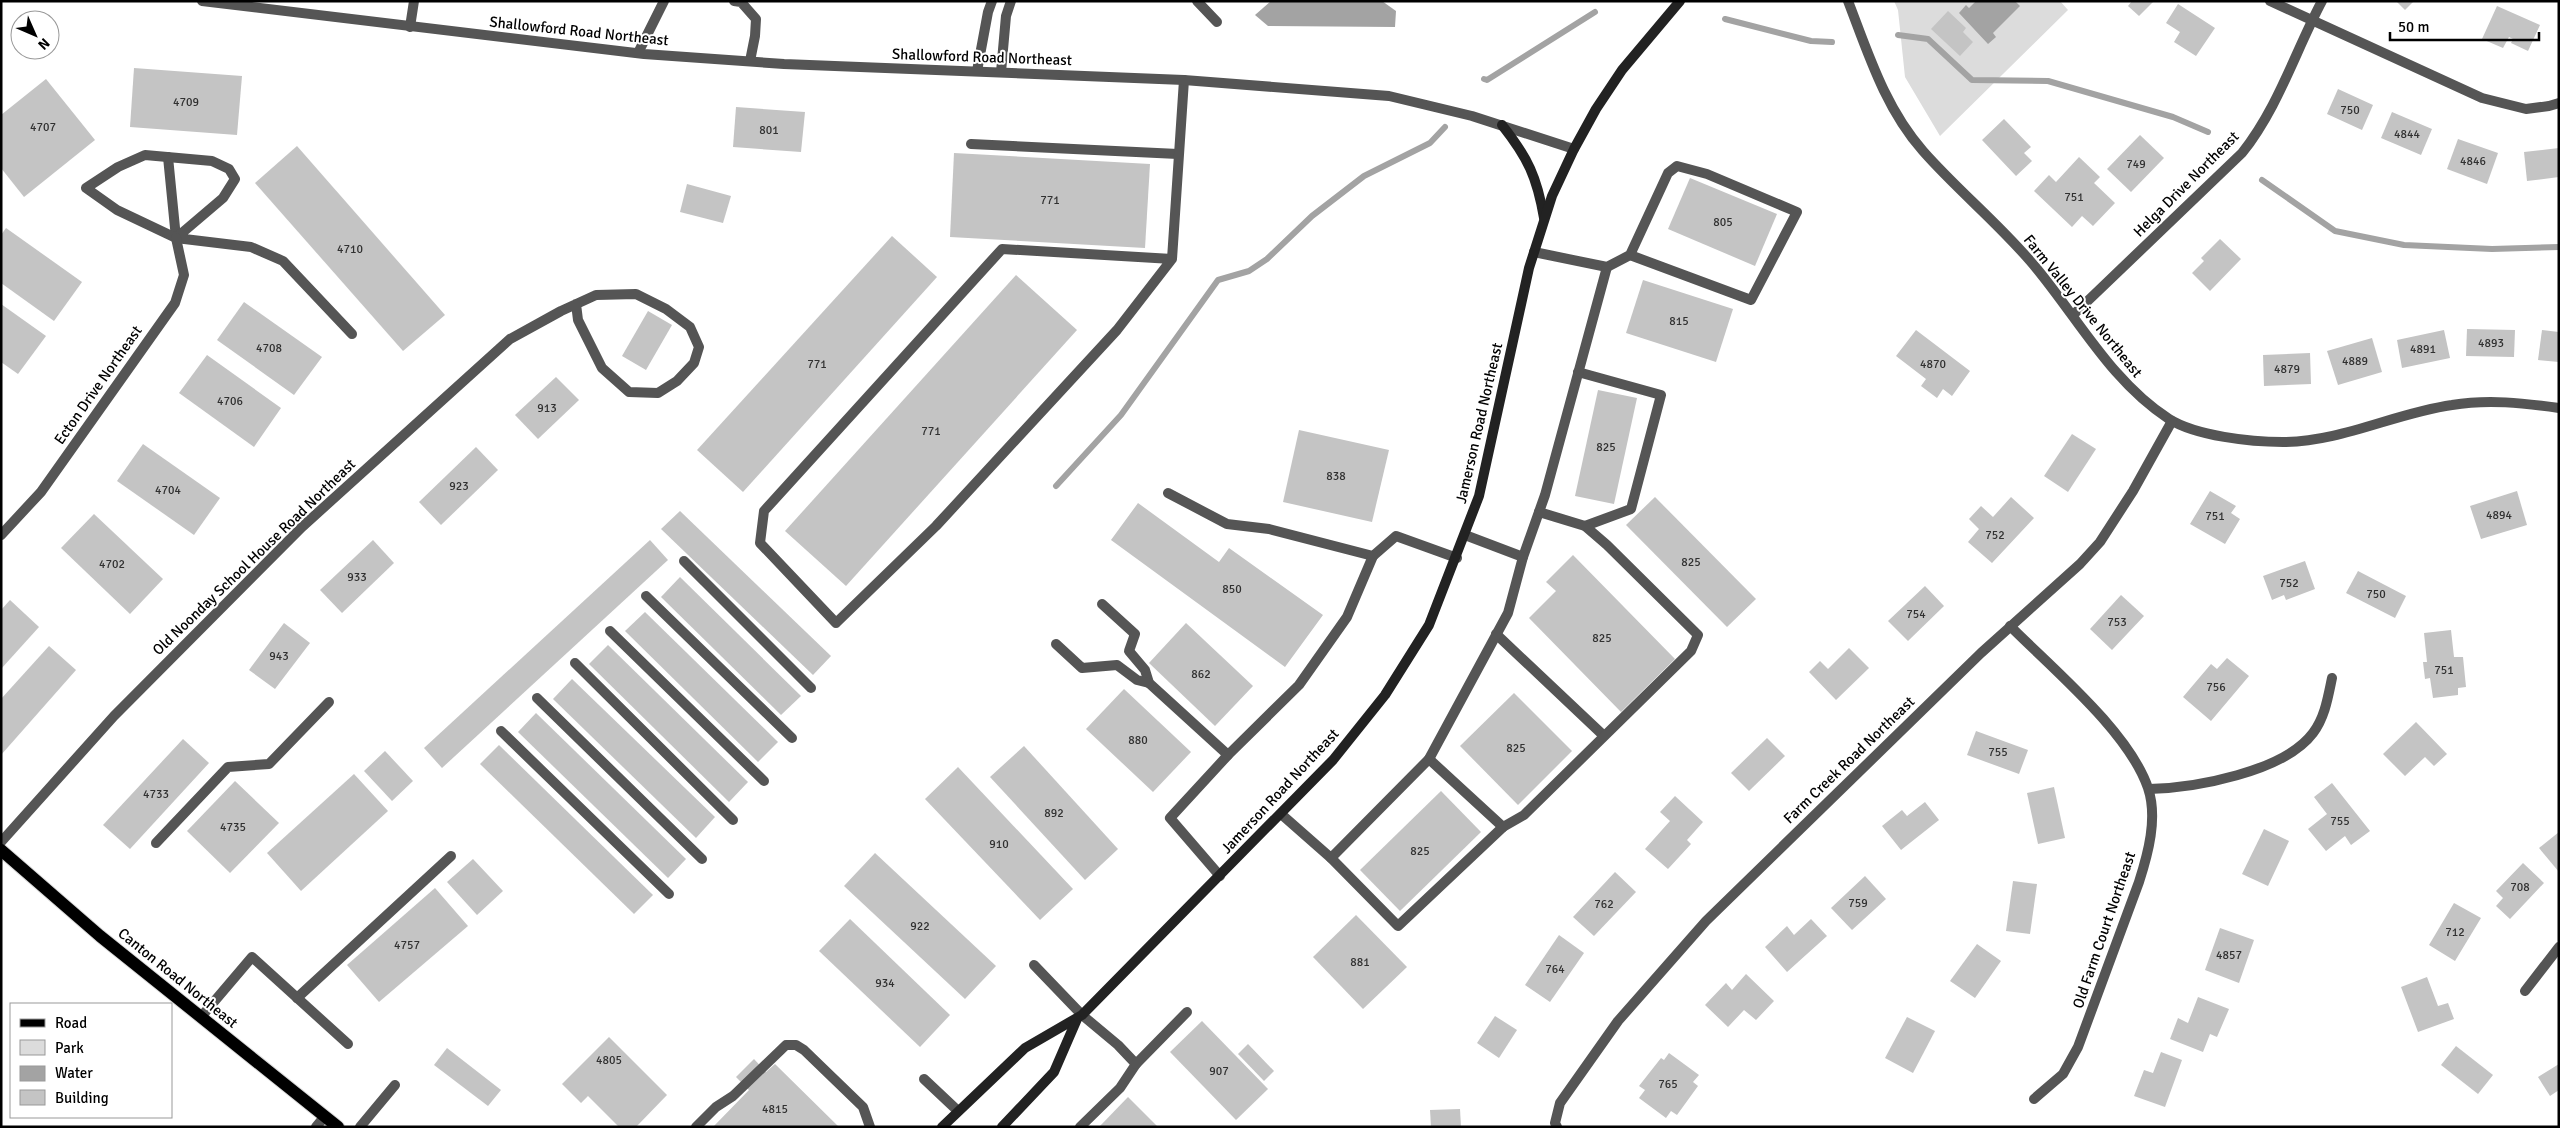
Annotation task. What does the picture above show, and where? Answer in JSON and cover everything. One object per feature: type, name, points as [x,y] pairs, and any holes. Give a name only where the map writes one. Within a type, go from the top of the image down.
[{"type":"main road","name":"Canton Road Northeast","points":[[1,850],[100,936],[338,1127]]},
{"type":"street","name":"Shallowford Road Northeast","points":[[202,1],[638,53],[750,61],[1184,80],[1389,96],[1502,125],[1574,149]]},
{"type":"street","points":[[410,27],[414,1]]},
{"type":"street","points":[[638,53],[664,1]]},
{"type":"street","points":[[734,1],[741,2],[756,19],[750,61]]},
{"type":"street","points":[[976,71],[992,1]]},
{"type":"street","points":[[1001,72],[1006,16],[1011,1]]},
{"type":"street","points":[[1197,1],[1217,22]]},
{"type":"street","points":[[1574,149],[1622,70],[1680,1]]},
{"type":"street","name":"Farm Valley Drive Northeast","points":[[1848,1],[1871,63],[1897,115],[1922,150],[2036,267],[2122,379],[2145,402],[2172,421],[2196,430],[2224,436],[2283,442],[2332,436],[2451,405],[2511,402],[2559,408]]},
{"type":"street","points":[[2270,1],[2482,98],[2526,109],[2548,106],[2559,102]]},
{"type":"street","name":"Helga Drive Northeast","points":[[2073,315],[2242,153],[2267,116],[2322,1]]},
{"type":"street","points":[[1172,259],[1002,249],[764,512],[760,544],[836,622],[936,526],[1111,338],[1172,259],[1184,80]]},
{"type":"street","points":[[1502,125],[1521,150],[1539,186],[1544,220]]},
{"type":"street","points":[[971,144],[1178,154]]},
{"type":"street","name":"Jamerson Road Northeast","points":[[942,1127],[1025,1048],[1079,1017],[1333,760],[1385,695],[1429,624],[1457,558],[1479,496],[1534,252],[1544,220],[1574,149]]},
{"type":"street","points":[[176,238],[223,198],[235,179],[229,170],[212,161],[145,155],[118,167],[86,188],[117,210],[176,238],[251,248],[283,261],[352,334]]},
{"type":"street","name":"Ecton Drive Northeast","points":[[1,535],[41,492],[175,303],[184,274],[176,238],[168,157]]},
{"type":"street","points":[[1534,252],[1606,267],[1630,255],[1668,173],[1678,166],[1707,174],[1797,212],[1752,300],[1630,255]]},
{"type":"street","points":[[1331,858],[1429,759],[1508,613],[1523,557],[1539,512],[1606,267]]},
{"type":"street","name":"Old Noonday School House Road Northeast","points":[[1,842],[114,716],[302,527],[510,340],[576,304],[596,295],[636,294],[666,309],[690,328],[699,347],[694,363],[677,381],[658,393],[630,392],[602,368],[578,320],[576,304]]},
{"type":"street","points":[[1578,372],[1661,395],[1631,508],[1585,526]]},
{"type":"street","name":"Farm Creek Road Northeast","points":[[1557,1127],[1555,1123],[1560,1103],[1571,1087],[1618,1021],[1678,951],[1910,721],[2010,626],[2080,564],[2100,542],[2134,491],[2172,421]]},
{"type":"street","points":[[1168,493],[1227,524],[1269,529],[1373,556]]},
{"type":"street","points":[[1281,814],[1331,858],[1398,926],[1503,827],[1524,815],[1603,735],[1691,651],[1698,635],[1608,545],[1585,526],[1539,512]]},
{"type":"street","points":[[1220,876],[1170,818],[1228,755],[1299,685],[1348,617],[1373,556],[1396,536],[1457,558]]},
{"type":"street","points":[[1465,536],[1523,557]]},
{"type":"street","points":[[684,561],[811,688]]},
{"type":"street","points":[[646,596],[792,738]]},
{"type":"street","points":[[1102,604],[1135,634],[1129,651],[1145,670],[1149,683]]},
{"type":"street","name":"Old Farm Court Northeast","points":[[2010,626],[2100,716],[2121,740],[2136,762],[2149,789],[2151,814],[2147,856],[2078,1047],[2063,1074],[2034,1099]]},
{"type":"street","points":[[610,631],[764,781]]},
{"type":"street","points":[[1496,634],[1603,735]]},
{"type":"street","points":[[1056,644],[1082,668],[1118,664],[1136,680],[1149,683],[1228,755]]},
{"type":"street","points":[[574,663],[733,820]]},
{"type":"street","points":[[2149,789],[2170,789],[2229,778],[2278,759],[2299,746],[2313,733],[2325,710],[2332,678]]},
{"type":"street","points":[[537,698],[702,859]]},
{"type":"street","points":[[156,843],[228,767],[269,764],[330,702]]},
{"type":"street","points":[[501,731],[669,894]]},
{"type":"street","points":[[1429,759],[1503,827]]},
{"type":"street","points":[[298,998],[451,856]]},
{"type":"street","points":[[2525,991],[2559,948]]},
{"type":"street","points":[[200,1017],[252,957],[348,1044]]},
{"type":"street","points":[[1034,965],[1079,1017],[1118,1045],[1136,1064]]},
{"type":"street","points":[[1080,1127],[1120,1088],[1136,1064],[1187,1012]]},
{"type":"street","name":"Jamerson Road Northeast","points":[[1002,1127],[1054,1072],[1079,1017]]},
{"type":"street","points":[[696,1127],[716,1107],[733,1096],[786,1045],[796,1045],[804,1050],[864,1107],[870,1126]]},
{"type":"street","points":[[924,1079],[958,1111]]},
{"type":"street","points":[[360,1127],[395,1086]]},
{"type":"street","points":[[316,1127],[325,1116]]},
{"type":"green space","points":[[1894,1],[2060,1],[2068,10],[1940,136],[1905,77],[1898,10]]},
{"type":"water","points":[[1271,1],[1382,1],[1396,11],[1395,27],[1268,26],[1255,15]]},
{"type":"water","points":[[1976,1],[2015,1],[2020,6],[1993,33],[1996,37],[1988,44],[1959,13],[1966,5],[1969,8]]},
{"type":"building","points":[[2132,1],[2154,1],[2139,16],[2128,6]]},
{"type":"building","points":[[2396,1],[2414,1],[2405,10]]},
{"type":"building","points":[[2178,4],[2215,28],[2196,56],[2174,42],[2180,32],[2166,23]]},
{"type":"building","points":[[2497,6],[2540,25],[2528,51],[2511,43],[2513,39],[2509,37],[2503,48],[2482,39]]},
{"type":"building","points":[[1948,11],[1966,28],[1963,32],[1973,42],[1960,56],[1931,29]]},
{"type":"building","points":[[134,68],[242,76],[237,135],[130,127]]},
{"type":"building","points":[[46,79],[95,140],[24,197],[1,168],[1,115]]},
{"type":"building","points":[[2338,89],[2373,105],[2362,130],[2327,114]]},
{"type":"building","points":[[736,107],[805,112],[801,152],[733,147]]},
{"type":"building","points":[[2392,112],[2432,129],[2421,155],[2381,138]]},
{"type":"building","points":[[2004,119],[2031,147],[2024,153],[2032,161],[2016,176],[1982,140]]},
{"type":"building","points":[[2140,135],[2164,158],[2131,192],[2107,169]]},
{"type":"building","points":[[2458,139],[2498,153],[2487,184],[2447,169]]},
{"type":"building","points":[[297,146],[445,315],[403,351],[255,183]]},
{"type":"building","points":[[2559,148],[2559,177],[2527,181],[2524,152]]},
{"type":"building","points":[[954,153],[1150,164],[1145,248],[950,237]]},
{"type":"building","points":[[2079,157],[2100,177],[2094,183],[2115,203],[2093,226],[2082,216],[2072,227],[2034,191],[2049,175],[2056,182]]},
{"type":"building","points":[[1690,178],[1777,214],[1755,266],[1668,229]]},
{"type":"building","points":[[687,184],[731,196],[723,223],[680,212]]},
{"type":"building","points":[[6,228],[82,282],[54,321],[1,283],[1,235]]},
{"type":"building","points":[[892,236],[937,277],[743,492],[697,450]]},
{"type":"building","points":[[2220,239],[2241,259],[2210,291],[2192,273],[2204,261],[2201,258]]},
{"type":"building","points":[[1016,275],[1077,330],[846,586],[785,531]]},
{"type":"building","points":[[1643,280],[1733,309],[1716,362],[1626,333]]},
{"type":"building","points":[[244,302],[322,357],[294,395],[217,340]]},
{"type":"building","points":[[1,304],[46,336],[18,374],[1,362]]},
{"type":"building","points":[[648,311],[672,325],[646,370],[622,356]]},
{"type":"building","points":[[2467,329],[2515,330],[2514,357],[2466,356]]},
{"type":"building","points":[[1916,330],[1970,371],[1952,396],[1943,389],[1937,398],[1921,386],[1926,379],[1896,356]]},
{"type":"building","points":[[2444,330],[2450,358],[2402,368],[2397,340]]},
{"type":"building","points":[[2542,330],[2559,332],[2559,362],[2538,360]]},
{"type":"building","points":[[2372,338],[2382,372],[2338,385],[2327,351]]},
{"type":"building","points":[[2310,353],[2311,384],[2264,386],[2263,355]]},
{"type":"building","points":[[207,355],[281,408],[254,447],[179,393]]},
{"type":"building","points":[[556,377],[579,400],[538,439],[515,415]]},
{"type":"building","points":[[1598,390],[1637,398],[1614,504],[1575,496]]},
{"type":"building","points":[[1299,430],[1389,450],[1372,522],[1283,502]]},
{"type":"building","points":[[2072,434],[2096,449],[2068,492],[2044,476]]},
{"type":"building","points":[[143,444],[220,498],[194,535],[117,481]]},
{"type":"building","points":[[476,447],[498,470],[441,525],[419,502]]},
{"type":"building","points":[[2210,491],[2236,506],[2231,513],[2240,519],[2225,544],[2190,524]]},
{"type":"building","points":[[2517,491],[2527,525],[2481,539],[2470,506]]},
{"type":"building","points":[[1655,497],[1756,599],[1727,627],[1626,525]]},
{"type":"building","points":[[2011,497],[2034,518],[1992,563],[1968,542],[1979,529],[1969,519],[1981,506],[1993,517]]},
{"type":"building","points":[[1138,503],[1219,562],[1229,548],[1323,615],[1285,667],[1111,540]]},
{"type":"building","points":[[680,511],[831,656],[813,675],[661,529]]},
{"type":"building","points":[[94,514],[163,579],[130,614],[61,548]]},
{"type":"building","points":[[373,540],[394,563],[342,613],[320,590]]},
{"type":"building","points":[[650,540],[668,560],[442,768],[424,748]]},
{"type":"building","points":[[1573,555],[1675,659],[1621,712],[1529,618],[1556,591],[1546,582]]},
{"type":"building","points":[[2305,561],[2315,589],[2286,600],[2284,595],[2272,600],[2263,576]]},
{"type":"building","points":[[2358,571],[2406,596],[2395,618],[2346,593]]},
{"type":"building","points":[[680,577],[801,696],[781,715],[661,597]]},
{"type":"building","points":[[1925,586],[1944,606],[1908,641],[1888,621]]},
{"type":"building","points":[[2121,595],[2144,616],[2112,650],[2090,629]]},
{"type":"building","points":[[10,600],[39,627],[1,669],[1,610]]},
{"type":"building","points":[[645,612],[778,742],[758,762],[625,631]]},
{"type":"building","points":[[284,623],[310,643],[275,689],[249,670]]},
{"type":"building","points":[[1186,623],[1253,686],[1215,726],[1149,663]]},
{"type":"building","points":[[2451,630],[2454,657],[2463,657],[2466,687],[2458,688],[2458,695],[2433,698],[2430,678],[2425,679],[2423,662],[2427,662],[2424,633]]},
{"type":"building","points":[[608,645],[748,782],[729,802],[589,664]]},
{"type":"building","points":[[49,646],[76,670],[1,755],[1,699]]},
{"type":"building","points":[[1849,648],[1869,668],[1836,700],[1809,672],[1820,661],[1828,669]]},
{"type":"building","points":[[2227,658],[2249,676],[2211,721],[2183,697],[2211,664],[2217,669]]},
{"type":"building","points":[[572,679],[715,817],[696,838],[553,699]]},
{"type":"building","points":[[1124,689],[1191,752],[1153,792],[1086,729]]},
{"type":"building","points":[[1514,693],[1572,751],[1518,805],[1460,746]]},
{"type":"building","points":[[536,713],[686,859],[668,878],[518,732]]},
{"type":"building","points":[[2416,722],[2447,754],[2434,766],[2425,757],[2405,776],[2383,754]]},
{"type":"building","points":[[1976,731],[2028,750],[2019,774],[1967,755]]},
{"type":"building","points":[[1767,738],[1785,756],[1749,791],[1731,773]]},
{"type":"building","points":[[183,739],[209,763],[130,849],[103,825]]},
{"type":"building","points":[[499,745],[653,895],[634,914],[480,764]]},
{"type":"building","points":[[1024,746],[1118,849],[1085,880],[990,777]]},
{"type":"building","points":[[385,751],[413,781],[392,801],[364,771]]},
{"type":"building","points":[[958,767],[1073,889],[1040,920],[925,799]]},
{"type":"building","points":[[354,774],[388,811],[301,891],[267,853]]},
{"type":"building","points":[[235,781],[279,823],[230,873],[187,831]]},
{"type":"building","points":[[2332,783],[2370,831],[2351,845],[2345,836],[2326,851],[2308,829],[2327,814],[2314,797]]},
{"type":"building","points":[[2054,787],[2065,838],[2038,844],[2027,793]]},
{"type":"building","points":[[1441,791],[1481,832],[1400,911],[1360,870]]},
{"type":"building","points":[[1675,796],[1703,822],[1687,840],[1691,844],[1668,869],[1645,849],[1670,821],[1660,812]]},
{"type":"building","points":[[1925,802],[1939,820],[1901,850],[1882,826],[1902,810],[1907,816]]},
{"type":"building","points":[[2264,829],[2289,841],[2268,886],[2242,874]]},
{"type":"building","points":[[2559,832],[2559,872],[2539,848]]},
{"type":"building","points":[[875,853],[996,966],[965,999],[844,886]]},
{"type":"building","points":[[473,859],[503,891],[477,915],[447,882]]},
{"type":"building","points":[[2523,863],[2544,883],[2510,919],[2496,906],[2503,898],[2496,891]]},
{"type":"building","points":[[1615,872],[1636,892],[1594,936],[1573,917]]},
{"type":"building","points":[[1865,876],[1886,899],[1852,930],[1831,908]]},
{"type":"building","points":[[2013,881],[2037,884],[2030,934],[2006,931]]},
{"type":"building","points":[[435,888],[468,926],[379,1002],[347,965]]},
{"type":"building","points":[[2454,903],[2481,918],[2455,961],[2429,945]]},
{"type":"building","points":[[1356,915],[1407,967],[1363,1009],[1313,957]]},
{"type":"building","points":[[850,919],[950,1015],[920,1047],[819,951]]},
{"type":"building","points":[[1811,919],[1827,936],[1787,972],[1765,947],[1787,926],[1794,935]]},
{"type":"building","points":[[2220,928],[2254,940],[2239,983],[2205,970]]},
{"type":"building","points":[[1559,935],[1584,953],[1550,1002],[1525,985]]},
{"type":"building","points":[[1977,944],[2001,961],[1975,998],[1950,981]]},
{"type":"building","points":[[1746,974],[1774,1001],[1756,1020],[1744,1010],[1728,1027],[1705,1005],[1726,983],[1732,990]]},
{"type":"building","points":[[2427,977],[2438,1006],[2448,1003],[2454,1019],[2418,1032],[2401,987]]},
{"type":"building","points":[[2198,997],[2229,1009],[2217,1037],[2210,1034],[2203,1052],[2170,1039],[2178,1018],[2188,1023]]},
{"type":"building","points":[[1495,1016],[1517,1030],[1499,1058],[1477,1043]]},
{"type":"building","points":[[1907,1017],[1935,1031],[1913,1073],[1885,1058]]},
{"type":"building","points":[[1202,1021],[1268,1089],[1236,1120],[1170,1052]]},
{"type":"building","points":[[609,1037],[667,1095],[636,1127],[619,1127],[588,1096],[581,1103],[562,1084]]},
{"type":"building","points":[[1248,1044],[1274,1071],[1264,1081],[1238,1054]]},
{"type":"building","points":[[2456,1046],[2493,1075],[2478,1094],[2441,1065]]},
{"type":"building","points":[[447,1048],[501,1090],[488,1106],[434,1065]]},
{"type":"building","points":[[2161,1052],[2182,1060],[2165,1107],[2134,1096],[2144,1070],[2153,1073]]},
{"type":"building","points":[[1669,1053],[1699,1075],[1693,1082],[1698,1086],[1677,1115],[1671,1111],[1666,1118],[1639,1098],[1645,1090],[1639,1086],[1661,1058],[1664,1060]]},
{"type":"building","points":[[754,1059],[766,1072],[775,1064],[839,1127],[713,1127],[749,1090],[736,1077]]},
{"type":"building","points":[[2559,1064],[2559,1090],[2550,1096],[2538,1077]]},
{"type":"building","points":[[1128,1097],[1158,1127],[1099,1127]]},
{"type":"building","points":[[1460,1109],[1461,1127],[1431,1127],[1430,1110]]},
{"type":"waterway","points":[[1484,79],[1487,80],[1595,12]]},
{"type":"waterway","points":[[1725,19],[1811,41],[1832,42]]},
{"type":"waterway","points":[[1898,35],[1928,39],[1972,80],[2048,81],[2173,117],[2208,132]]},
{"type":"waterway","points":[[1056,486],[1121,415],[1218,280],[1249,271],[1267,259],[1312,216],[1364,176],[1430,143],[1445,127]]},
{"type":"waterway","points":[[2262,180],[2335,231],[2404,245],[2492,249],[2559,247]]}]
